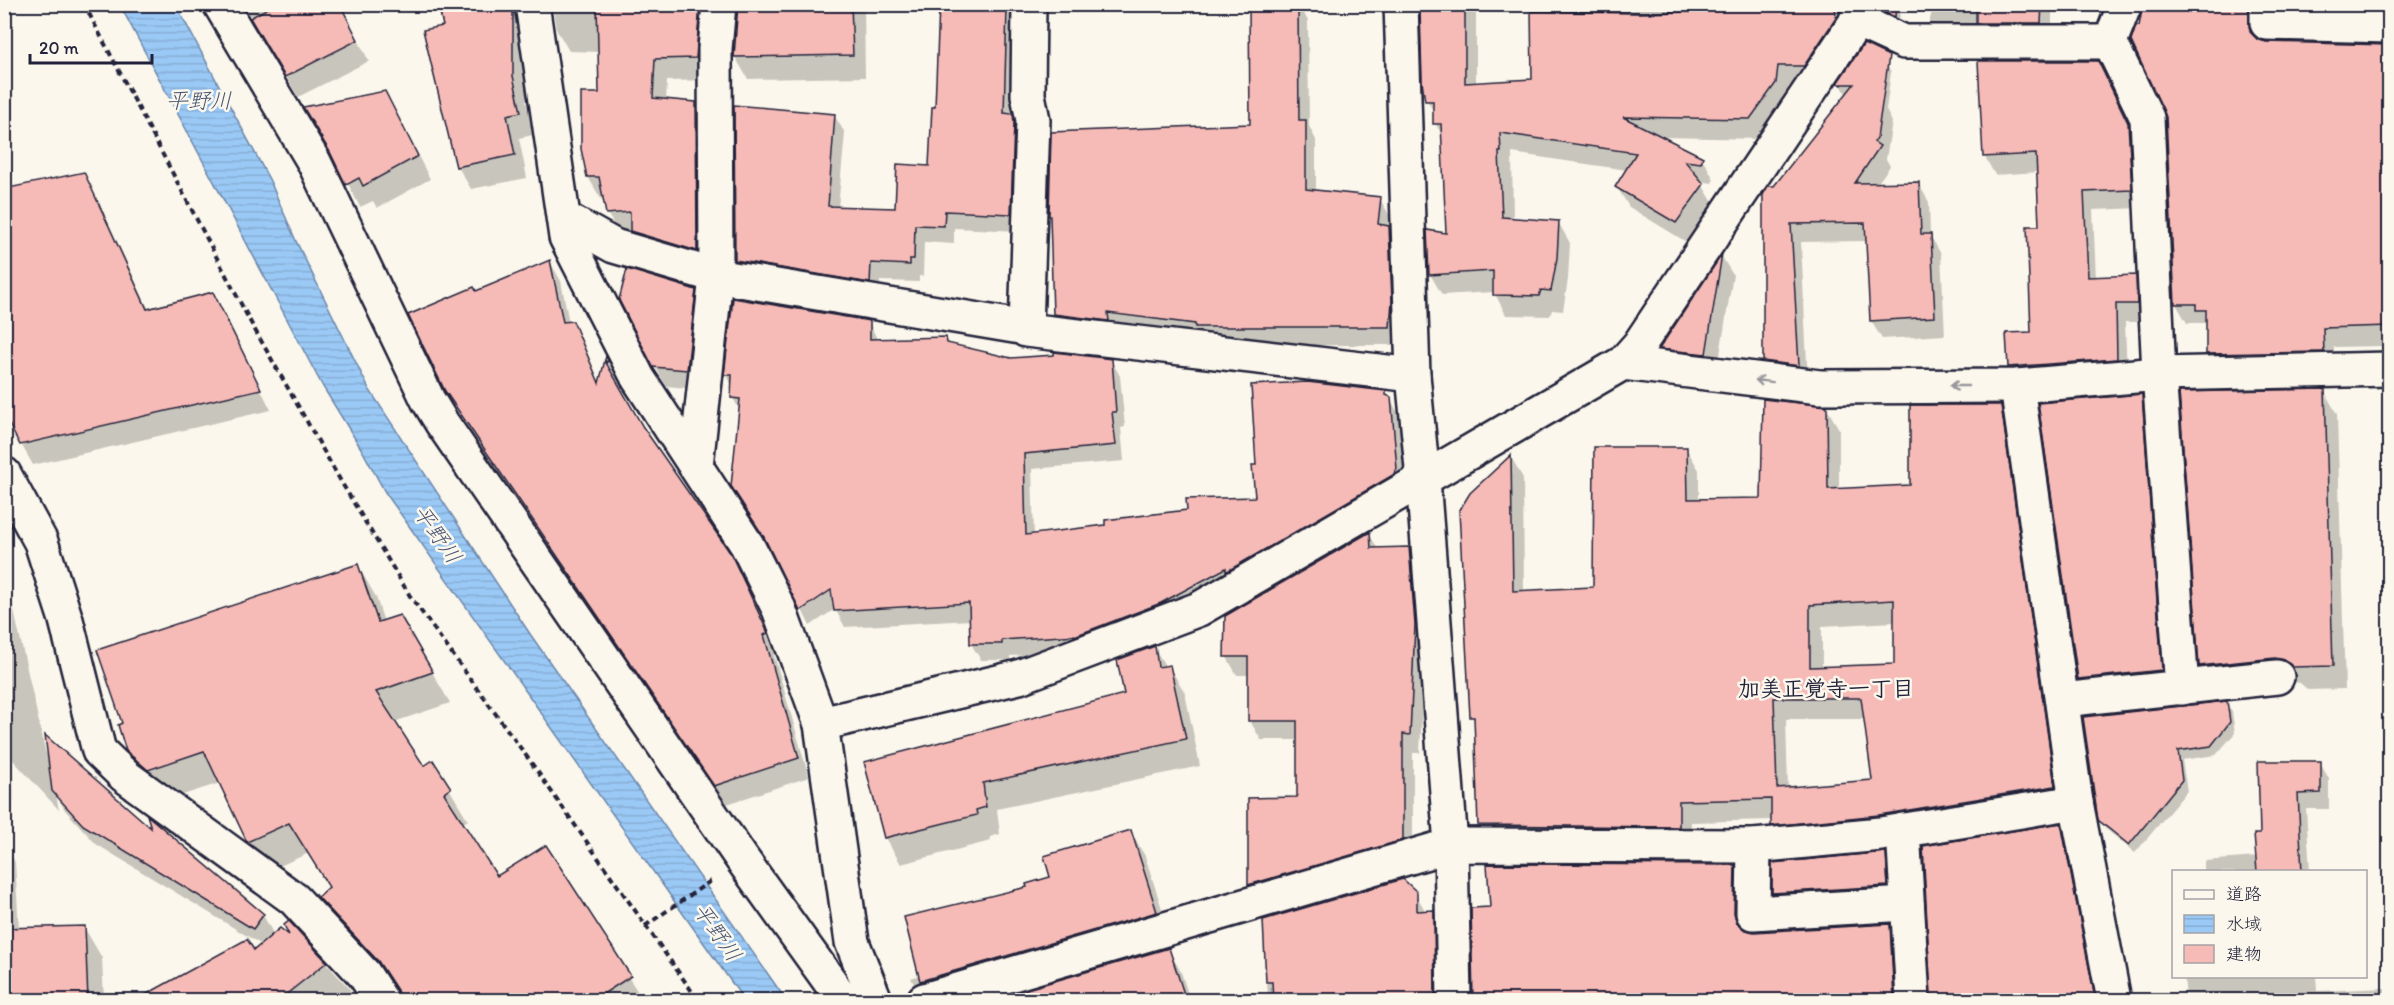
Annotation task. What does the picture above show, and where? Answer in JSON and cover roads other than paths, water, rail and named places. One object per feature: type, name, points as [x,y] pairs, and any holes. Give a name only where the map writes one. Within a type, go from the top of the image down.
[{"type":"street","points":[[220,4],[314,162],[428,400],[499,508],[742,859],[841,997],[850,1000]]},
{"type":"street","points":[[532,4],[566,237],[638,378],[747,545],[779,609],[821,724],[852,942],[875,1000]]},
{"type":"street","points":[[696,466],[716,276],[715,49],[719,4]]},
{"type":"street","points":[[1026,328],[1033,120],[1028,95],[1029,4]]},
{"type":"street","points":[[1401,4],[1413,375],[1451,845],[1454,1000]]},
{"type":"street","points":[[2125,4],[2110,42],[2146,118],[2159,374],[2182,688]]},
{"type":"street","points":[[2268,4],[2267,23],[2390,26]]},
{"type":"street","points":[[821,724],[1019,677],[1199,609],[1623,363],[1639,345],[1862,12],[1904,42],[2110,42]]},
{"type":"street","points":[[564,218],[614,246],[716,276],[1026,328],[1026,330],[1413,375]]},
{"type":"street","points":[[1623,363],[1820,387],[2017,386],[2159,374],[2390,369]]},
{"type":"street","points":[[2017,386],[2076,802],[2114,1000]]},
{"type":"street","points":[[4,474],[41,542],[66,620],[99,751],[125,776],[294,899],[364,974],[381,1000]]},
{"type":"street","points":[[2062,700],[2277,677]]},
{"type":"street","points":[[924,1000],[1451,845],[1754,846],[1903,830],[2076,802]]},
{"type":"street","points":[[1903,830],[1913,1000]]},
{"type":"street","points":[[1754,846],[1753,914],[1907,904]]},
{"type":"water","name":"平野川","points":[[120,5],[176,5],[270,181],[296,241],[369,389],[530,634],[786,1000],[744,1000],[385,492],[323,387]]},
{"type":"district","name":"加美正覚寺一丁目","points":[[1826,688]]}]
